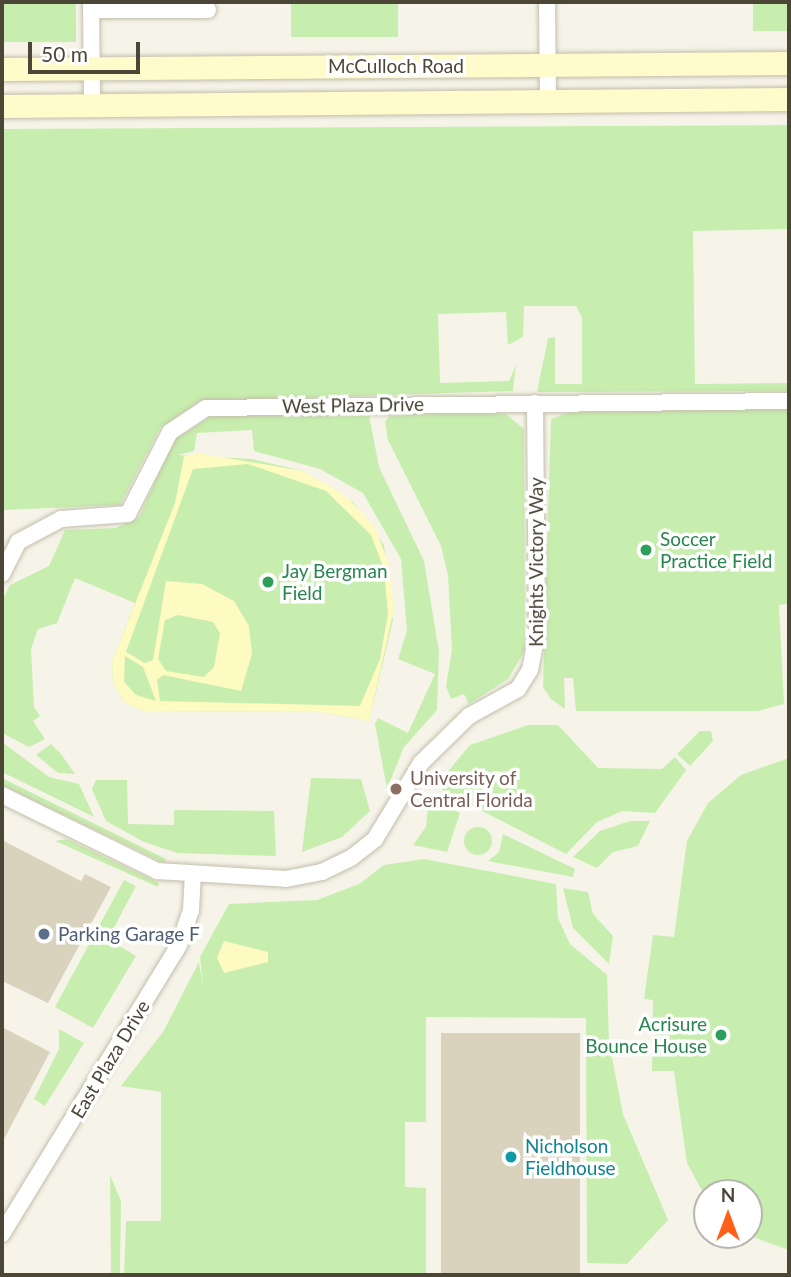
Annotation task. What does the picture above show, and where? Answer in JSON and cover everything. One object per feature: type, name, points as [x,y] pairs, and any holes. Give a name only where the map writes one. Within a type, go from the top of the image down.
[{"type":"main road","name":"McCulloch Road","points":[[2,69],[789,63]]},
{"type":"main road","name":"McCulloch Road","points":[[2,106],[789,99]]},
{"type":"street","points":[[547,2],[548,101]]},
{"type":"street","points":[[92,105],[91,6],[208,10]]},
{"type":"street","name":"West Plaza Drive","points":[[2,574],[18,542],[61,519],[128,513],[170,432],[206,408],[789,401]]},
{"type":"street","name":"Knights Victory Way","points":[[2,795],[134,864],[193,875],[286,879],[322,872],[351,858],[376,839],[421,763],[469,716],[518,689],[536,654],[535,403]]},
{"type":"street","name":"East Plaza Drive","points":[[2,1234],[179,945],[191,911],[193,875]]},
{"type":"green space","points":[[2,2],[76,2],[76,42],[2,42]]},
{"type":"green space","points":[[291,2],[398,2],[398,37],[291,37]]},
{"type":"green space","points":[[753,2],[789,2],[789,31],[753,31]]},
{"type":"green space","points":[[789,125],[789,229],[693,231],[695,384],[789,383],[789,391],[537,392],[548,338],[555,337],[555,384],[582,384],[582,318],[576,306],[524,306],[523,337],[508,345],[506,312],[438,314],[440,383],[509,381],[516,365],[513,391],[200,401],[160,428],[120,505],[2,510],[2,129]]},
{"type":"green space","name":"Soccer Practice Field","points":[[789,409],[789,604],[779,605],[784,704],[758,711],[576,711],[573,678],[564,678],[565,709],[551,699],[543,687],[551,419],[570,412]]},
{"type":"green space","points":[[391,414],[506,414],[524,429],[525,650],[508,679],[469,704],[464,694],[451,699],[446,686],[452,650],[448,575],[441,546],[388,440],[385,422]]},
{"type":"green space","name":"Jay Bergman Field","points":[[213,415],[369,415],[379,467],[424,561],[439,652],[437,710],[404,747],[387,789],[375,724],[378,718],[408,733],[435,674],[398,659],[407,631],[401,559],[363,493],[320,469],[254,451],[252,430],[197,433],[194,451],[178,455],[252,459],[303,471],[353,502],[384,545],[393,620],[369,721],[315,711],[146,712],[126,703],[113,684],[112,662],[135,603],[75,578],[57,623],[38,629],[31,649],[34,707],[40,716],[33,721],[45,739],[29,747],[2,733],[2,601],[10,585],[49,566],[65,530],[116,528],[139,517],[174,440]]},
{"type":"green space","points":[[528,725],[558,725],[598,768],[662,769],[675,757],[686,770],[655,813],[622,811],[597,822],[566,854],[443,791],[439,782],[470,745]]},
{"type":"green space","points":[[700,731],[711,731],[713,741],[690,766],[677,754]]},
{"type":"green space","points":[[2,742],[49,777],[79,784],[94,817],[2,772]]},
{"type":"green space","points":[[51,744],[75,774],[58,773],[36,755]]},
{"type":"green space","name":"Acrisure Bounce House","points":[[789,758],[789,1249],[763,1241],[763,1179],[696,1179],[687,1163],[674,1071],[652,1071],[653,1000],[644,999],[653,935],[674,937],[687,841],[708,803],[741,775]]},
{"type":"green space","points":[[2,778],[166,859],[164,863],[2,785]]},
{"type":"green space","points":[[311,778],[361,779],[370,811],[342,837],[302,852]]},
{"type":"green space","points":[[96,780],[127,780],[128,824],[174,825],[174,810],[274,811],[276,856],[177,853],[144,842],[106,821],[92,789]]},
{"type":"green space","points":[[429,797],[460,813],[447,852],[413,845],[426,827]]},
{"type":"green space","points":[[630,821],[650,821],[638,846],[613,852],[597,868],[573,857],[600,831]]},
{"type":"green space","points":[[478,827],[488,831],[492,841],[488,851],[478,855],[468,851],[464,841],[468,831]]},
{"type":"green space","points":[[503,834],[575,869],[573,877],[488,861],[499,852]]},
{"type":"green space","points":[[67,839],[159,883],[158,887],[55,841]]},
{"type":"green space","points":[[424,859],[556,884],[558,918],[570,944],[607,975],[609,1042],[623,1114],[668,1220],[627,1264],[587,1263],[586,1018],[426,1017],[426,1122],[405,1122],[405,1187],[426,1188],[426,1275],[124,1275],[126,1221],[161,1221],[161,1092],[121,1086],[163,1032],[199,962],[203,986],[200,957],[229,904],[317,900],[359,884],[384,865]]},
{"type":"green space","points":[[124,880],[136,886],[108,939],[136,956],[93,1028],[55,1007]]},
{"type":"green space","points":[[563,888],[588,892],[593,914],[613,936],[609,964],[573,928]]},
{"type":"green space","points":[[59,1029],[84,1043],[45,1106],[34,1099],[59,1049]]},
{"type":"green space","points":[[110,1175],[121,1201],[120,1275],[111,1275]]},
{"type":"sand","points":[[198,453],[303,471],[346,496],[375,527],[390,568],[394,609],[369,721],[315,711],[146,712],[126,703],[113,684],[112,662],[175,503],[184,456]],"holes":[[[248,464],[326,491],[371,535],[384,569],[388,614],[380,659],[360,706],[160,701],[157,680],[163,675],[241,691],[252,654],[249,626],[234,601],[202,584],[166,581],[153,660],[145,663],[126,652],[193,469]],[[178,615],[213,622],[220,633],[214,667],[204,677],[166,671],[158,659],[165,620]],[[125,656],[143,667],[156,701],[136,695],[124,682]]]},
{"type":"sand","points":[[224,941],[268,952],[268,962],[224,973],[217,958]]},
{"type":"building","name":"Parking Garage F","points":[[2,840],[81,881],[85,874],[111,887],[48,1003],[2,981]]},
{"type":"building","points":[[2,1027],[50,1052],[2,1143]]},
{"type":"building","name":"Nicholson Fieldhouse","points":[[441,1033],[580,1033],[580,1275],[441,1275]]},
{"type":"place","name":"Soccer Practice Field","points":[[646,550]]},
{"type":"place","name":"Jay Bergman Field","points":[[268,582]]},
{"type":"place","name":"University of Central Florida","points":[[396,789]]},
{"type":"place","name":"Parking Garage F","points":[[44,934]]},
{"type":"place","name":"Acrisure Bounce House","points":[[721,1035]]},
{"type":"place","name":"Nicholson Fieldhouse","points":[[511,1157]]}]
